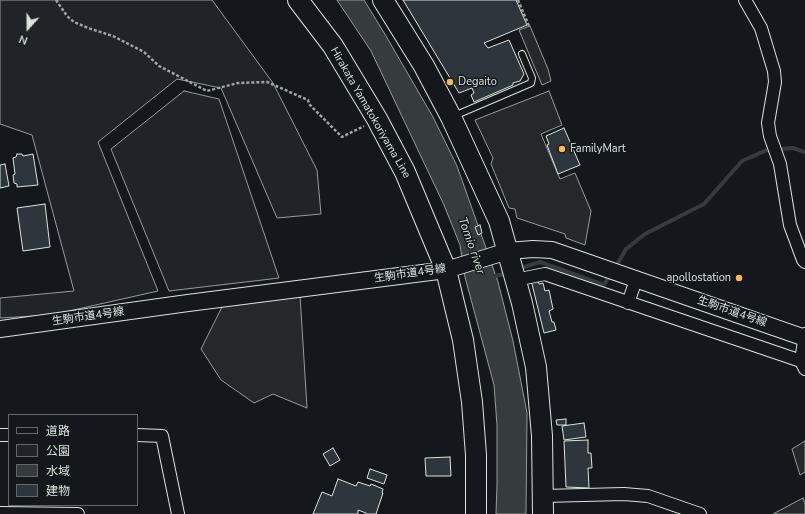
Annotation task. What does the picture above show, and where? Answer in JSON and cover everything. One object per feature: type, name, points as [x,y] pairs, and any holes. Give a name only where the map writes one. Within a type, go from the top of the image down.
[{"type":"main road","name":"Hirakata Yamatokoriyama Line","points":[[298,0],[333,46],[406,172],[446,270],[463,340],[472,402],[476,455],[476,514]]},
{"type":"main road","points":[[383,0],[424,66],[451,117],[499,221],[522,303],[536,367],[542,436],[543,505]]},
{"type":"street","points":[[745,0],[761,28],[774,71],[775,82],[768,123],[770,136],[780,164],[790,225],[805,262]]},
{"type":"street","name":"生駒市道4号線","points":[[0,329],[446,270],[508,251],[533,248],[552,250],[636,280],[805,336]]},
{"type":"street","points":[[515,280],[545,274],[803,365],[805,336]]},
{"type":"street","points":[[628,303],[636,280]]},
{"type":"street","points":[[138,435],[162,436],[178,514]]},
{"type":"street","points":[[543,505],[624,494],[648,496],[700,514]]},
{"type":"street","points":[[0,514],[78,514]]},
{"type":"lane","points":[[451,117],[531,82],[532,78],[522,54]]},
{"type":"path","points":[[56,0],[67,16],[74,22],[113,36],[138,48],[159,66],[207,91],[238,83],[267,82],[308,100],[309,104],[342,137],[377,120]]},
{"type":"path","points":[[518,0],[529,26]]},
{"type":"green space","points":[[0,0],[212,0],[273,83],[317,170],[321,214],[277,218],[221,88],[177,79],[98,142],[158,291],[51,315],[0,318],[0,298],[74,291],[32,135],[0,124]]},
{"type":"green space","points":[[184,91],[219,99],[279,278],[169,291],[111,149]]},
{"type":"shaded area","points":[[530,26],[548,69],[551,81],[542,85],[519,30]]},
{"type":"shaded area","points":[[549,91],[562,125],[541,134],[560,179],[575,173],[591,211],[585,245],[566,238],[565,234],[517,218],[515,209],[509,208],[491,164],[493,158],[475,120]]},
{"type":"shaded area","points":[[300,295],[307,408],[273,394],[254,403],[221,380],[201,349],[223,305]]},
{"type":"shaded area","points":[[805,441],[805,472],[800,475],[792,449]]},
{"type":"shaded area","points":[[803,498],[805,504],[805,514],[773,514]]},
{"type":"water","name":"Tomio river","points":[[337,0],[364,0],[433,117],[457,166],[498,282],[513,341],[527,413],[526,514],[496,514],[497,425],[494,385],[465,277],[460,245],[444,205],[371,51]]},
{"type":"building","points":[[403,0],[516,0],[527,25],[484,43],[488,48],[509,40],[524,74],[520,81],[474,102],[471,95],[474,93],[472,88],[459,93]]},
{"type":"building","points":[[564,128],[580,165],[558,174],[547,145],[549,144],[546,136]]},
{"type":"building","points":[[17,154],[22,154],[23,156],[33,154],[38,185],[17,187],[17,184],[14,183],[13,175],[15,174],[13,158],[16,157]]},
{"type":"building","points":[[5,164],[9,186],[0,188],[0,165]]},
{"type":"building","points":[[45,204],[50,247],[23,251],[17,208]]},
{"type":"building","points":[[480,225],[482,233],[478,235],[475,227]]},
{"type":"building","points":[[531,280],[538,280],[539,284],[543,283],[545,291],[549,290],[553,309],[549,311],[556,330],[544,333]]},
{"type":"building","points":[[566,419],[566,425],[557,425],[556,420]]},
{"type":"building","points":[[584,423],[586,437],[564,440],[562,426]]},
{"type":"building","points":[[588,440],[588,453],[591,453],[592,468],[588,468],[589,488],[566,487],[564,441]]},
{"type":"building","points":[[333,448],[340,460],[330,466],[323,454]]},
{"type":"building","points":[[450,457],[451,476],[426,476],[425,458]]},
{"type":"building","points":[[370,469],[387,475],[384,484],[367,478]]},
{"type":"building","points":[[338,479],[356,486],[358,482],[370,486],[371,484],[383,489],[376,514],[366,514],[358,510],[358,514],[313,514],[322,492],[332,496]]},
{"type":"waterway","points":[[615,268],[626,249],[645,234],[704,204],[742,161],[767,150],[793,148],[805,152]]},
{"type":"waterway","points":[[518,269],[540,262],[604,285],[610,275]]},
{"type":"waterway","name":"Tomio river","points":[[491,277],[508,273]]},
{"type":"place","name":"Degaito","points":[[450,82]]},
{"type":"place","name":"FamilyMart","points":[[562,149]]},
{"type":"place","name":"apollostation","points":[[739,278]]}]
